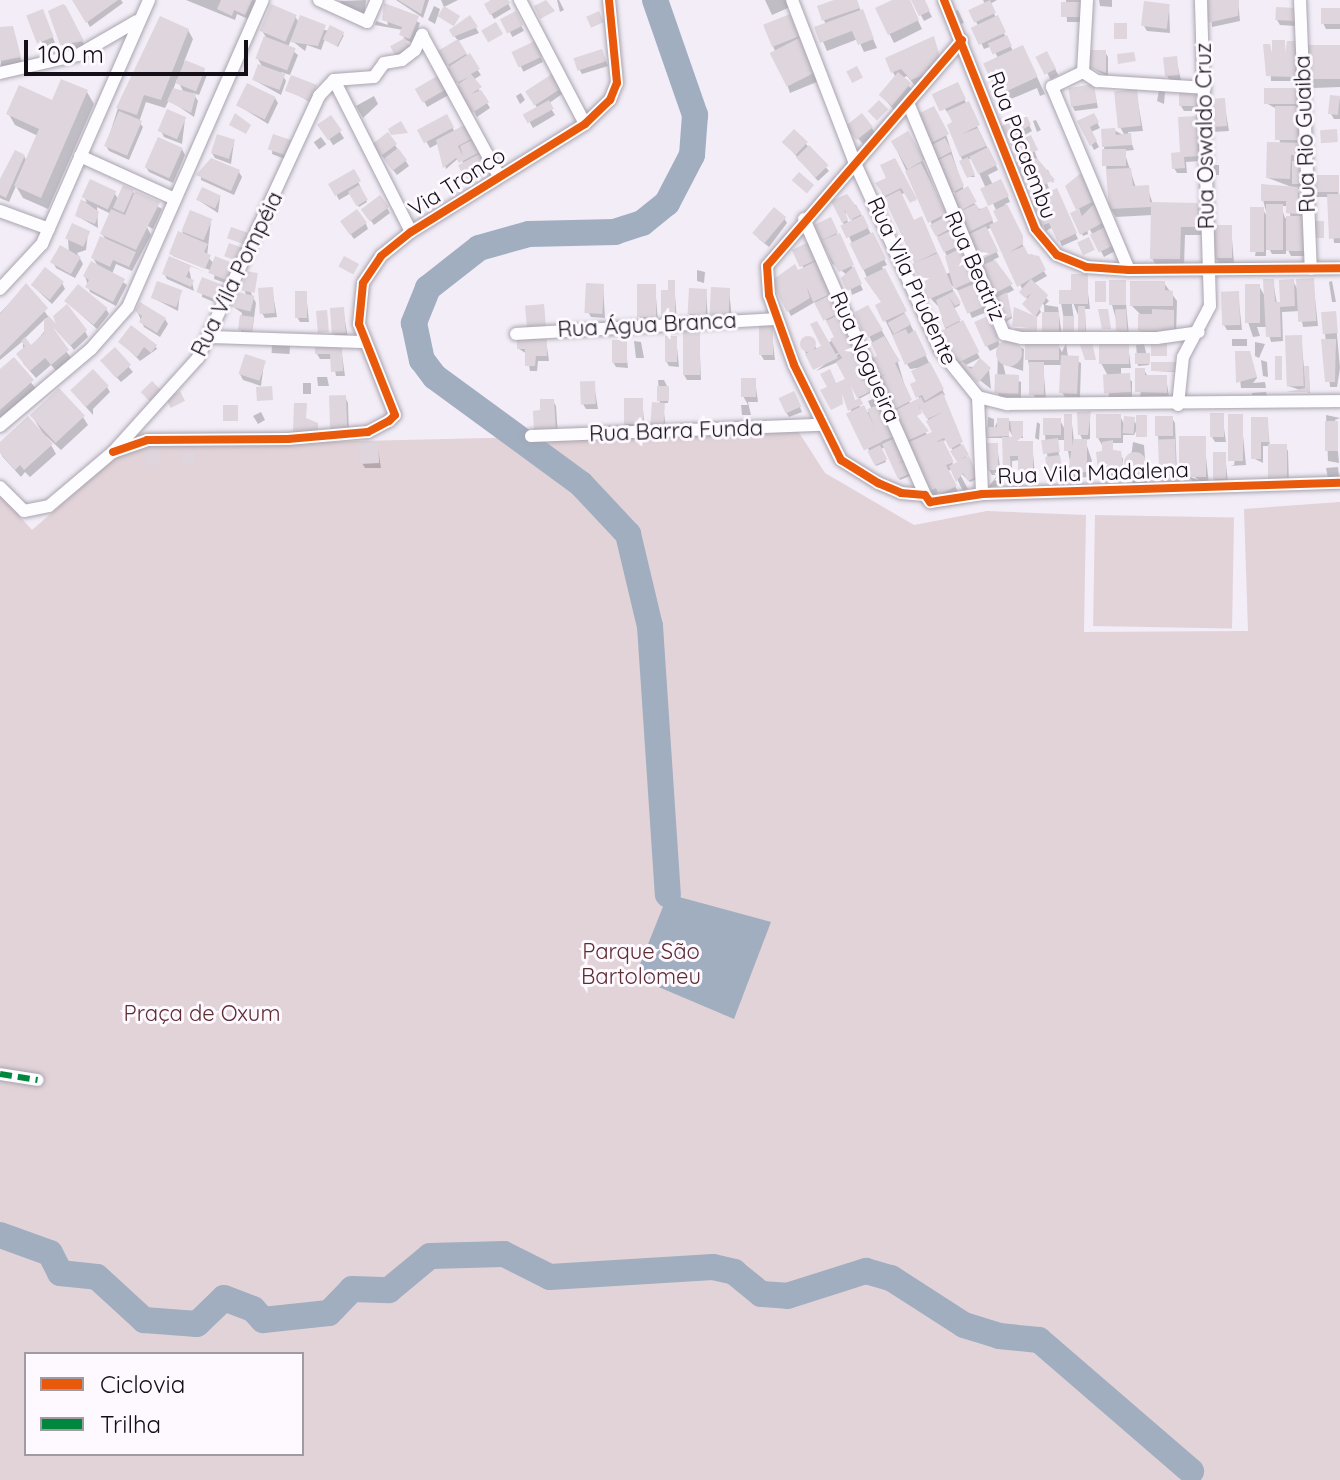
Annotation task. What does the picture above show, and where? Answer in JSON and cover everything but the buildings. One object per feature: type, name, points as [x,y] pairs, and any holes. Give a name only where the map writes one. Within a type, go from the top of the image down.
[{"type":"street","points":[[0,289],[36,253],[49,229],[149,0]]},
{"type":"street","points":[[0,426],[119,320],[263,0]]},
{"type":"street","points":[[319,0],[367,22],[377,0]]},
{"type":"street","points":[[520,0],[585,124]]},
{"type":"street","name":"Via Tronco","points":[[113,452],[147,440],[288,439],[368,432],[395,415],[363,342],[358,304],[363,283],[381,256],[411,232],[585,124],[610,100],[617,83],[609,0]]},
{"type":"street","name":"Rua Vila Prudente","points":[[792,0],[854,161],[940,350],[978,397]]},
{"type":"street","name":"Rua Pacaembu","points":[[944,0],[1044,245],[1086,267],[1208,272],[1340,268]]},
{"type":"street","points":[[1083,72],[1087,0]]},
{"type":"street","name":"Rua Oswaldo Cruz","points":[[1201,0],[1208,272]]},
{"type":"street","name":"Rua Rio Guaiba","points":[[1300,0],[1311,269]]},
{"type":"street","points":[[0,73],[78,55],[139,20]]},
{"type":"street","points":[[411,232],[334,80],[374,77],[384,63],[415,50],[422,35],[499,176]]},
{"type":"street","name":"Rua Vila Madalena","points":[[962,40],[909,105],[854,161],[767,266],[777,319],[821,425],[836,453],[852,468],[901,493],[925,495],[930,502],[949,502],[982,494],[1340,483]]},
{"type":"street","points":[[1083,72],[1097,81],[1205,88]]},
{"type":"street","points":[[1083,72],[1052,87],[1129,270]]},
{"type":"street","name":"Rua Vila Pompéia","points":[[113,452],[210,337],[319,96],[334,80]]},
{"type":"street","name":"Rua Beatriz","points":[[909,105],[1004,334],[1022,338],[1157,338],[1199,332]]},
{"type":"street","points":[[80,156],[175,199]]},
{"type":"street","points":[[0,211],[49,229]]},
{"type":"street","name":"Rua Nogueira","points":[[804,219],[925,495]]},
{"type":"street","points":[[1178,405],[1183,357],[1199,332],[1210,306],[1208,272]]},
{"type":"street","name":"Rua Água Branca","points":[[516,334],[777,319]]},
{"type":"street","points":[[210,337],[363,342]]},
{"type":"street","points":[[982,494],[978,397],[1007,404],[1178,405],[1340,401]]},
{"type":"street","name":"Rua Barra Funda","points":[[531,436],[821,425]]},
{"type":"street","points":[[0,487],[16,505],[34,513],[113,452]]},
{"type":"street","points":[[0,1074],[38,1080]]},
{"type":"green space","name":"Parque São Bartolomeu","points":[[798,431],[825,473],[914,525],[987,511],[1086,515],[1084,632],[1248,631],[1244,509],[1340,502],[1340,1480],[0,1480],[0,494],[32,530],[117,456],[142,446]]},
{"type":"green space","points":[[1095,515],[1234,517],[1232,628],[1093,626]]},
{"type":"water","points":[[668,894],[771,922],[734,1019],[635,977]]},
{"type":"waterway","points":[[655,0],[695,115],[692,155],[667,203],[642,223],[615,232],[529,234],[479,248],[428,288],[414,323],[422,360],[435,377],[581,484],[628,534],[650,626],[668,894]]},
{"type":"waterway","points":[[0,1235],[50,1253],[60,1273],[97,1277],[144,1320],[197,1324],[224,1298],[253,1309],[263,1320],[329,1313],[352,1289],[389,1290],[430,1256],[504,1254],[550,1277],[713,1267],[734,1272],[761,1294],[787,1296],[866,1271],[891,1278],[964,1325],[999,1336],[1039,1340],[1191,1471]]},
{"type":"marked path","points":[[0,1074],[38,1080]]},
{"type":"cycle path","points":[[113,452],[147,440],[288,439],[368,432],[389,421],[395,415],[359,324],[363,283],[381,256],[411,232],[585,124],[610,100],[617,83],[609,0]]},
{"type":"cycle path","points":[[944,0],[1035,229],[1057,255],[1086,267],[1129,270],[1340,268]]},
{"type":"cycle path","points":[[962,40],[767,266],[769,295],[794,365],[841,460],[878,483],[901,493],[925,495],[930,502],[982,494],[1340,483]]},
{"type":"park label","name":"Praça de Oxum","points":[[202,1014]]}]
